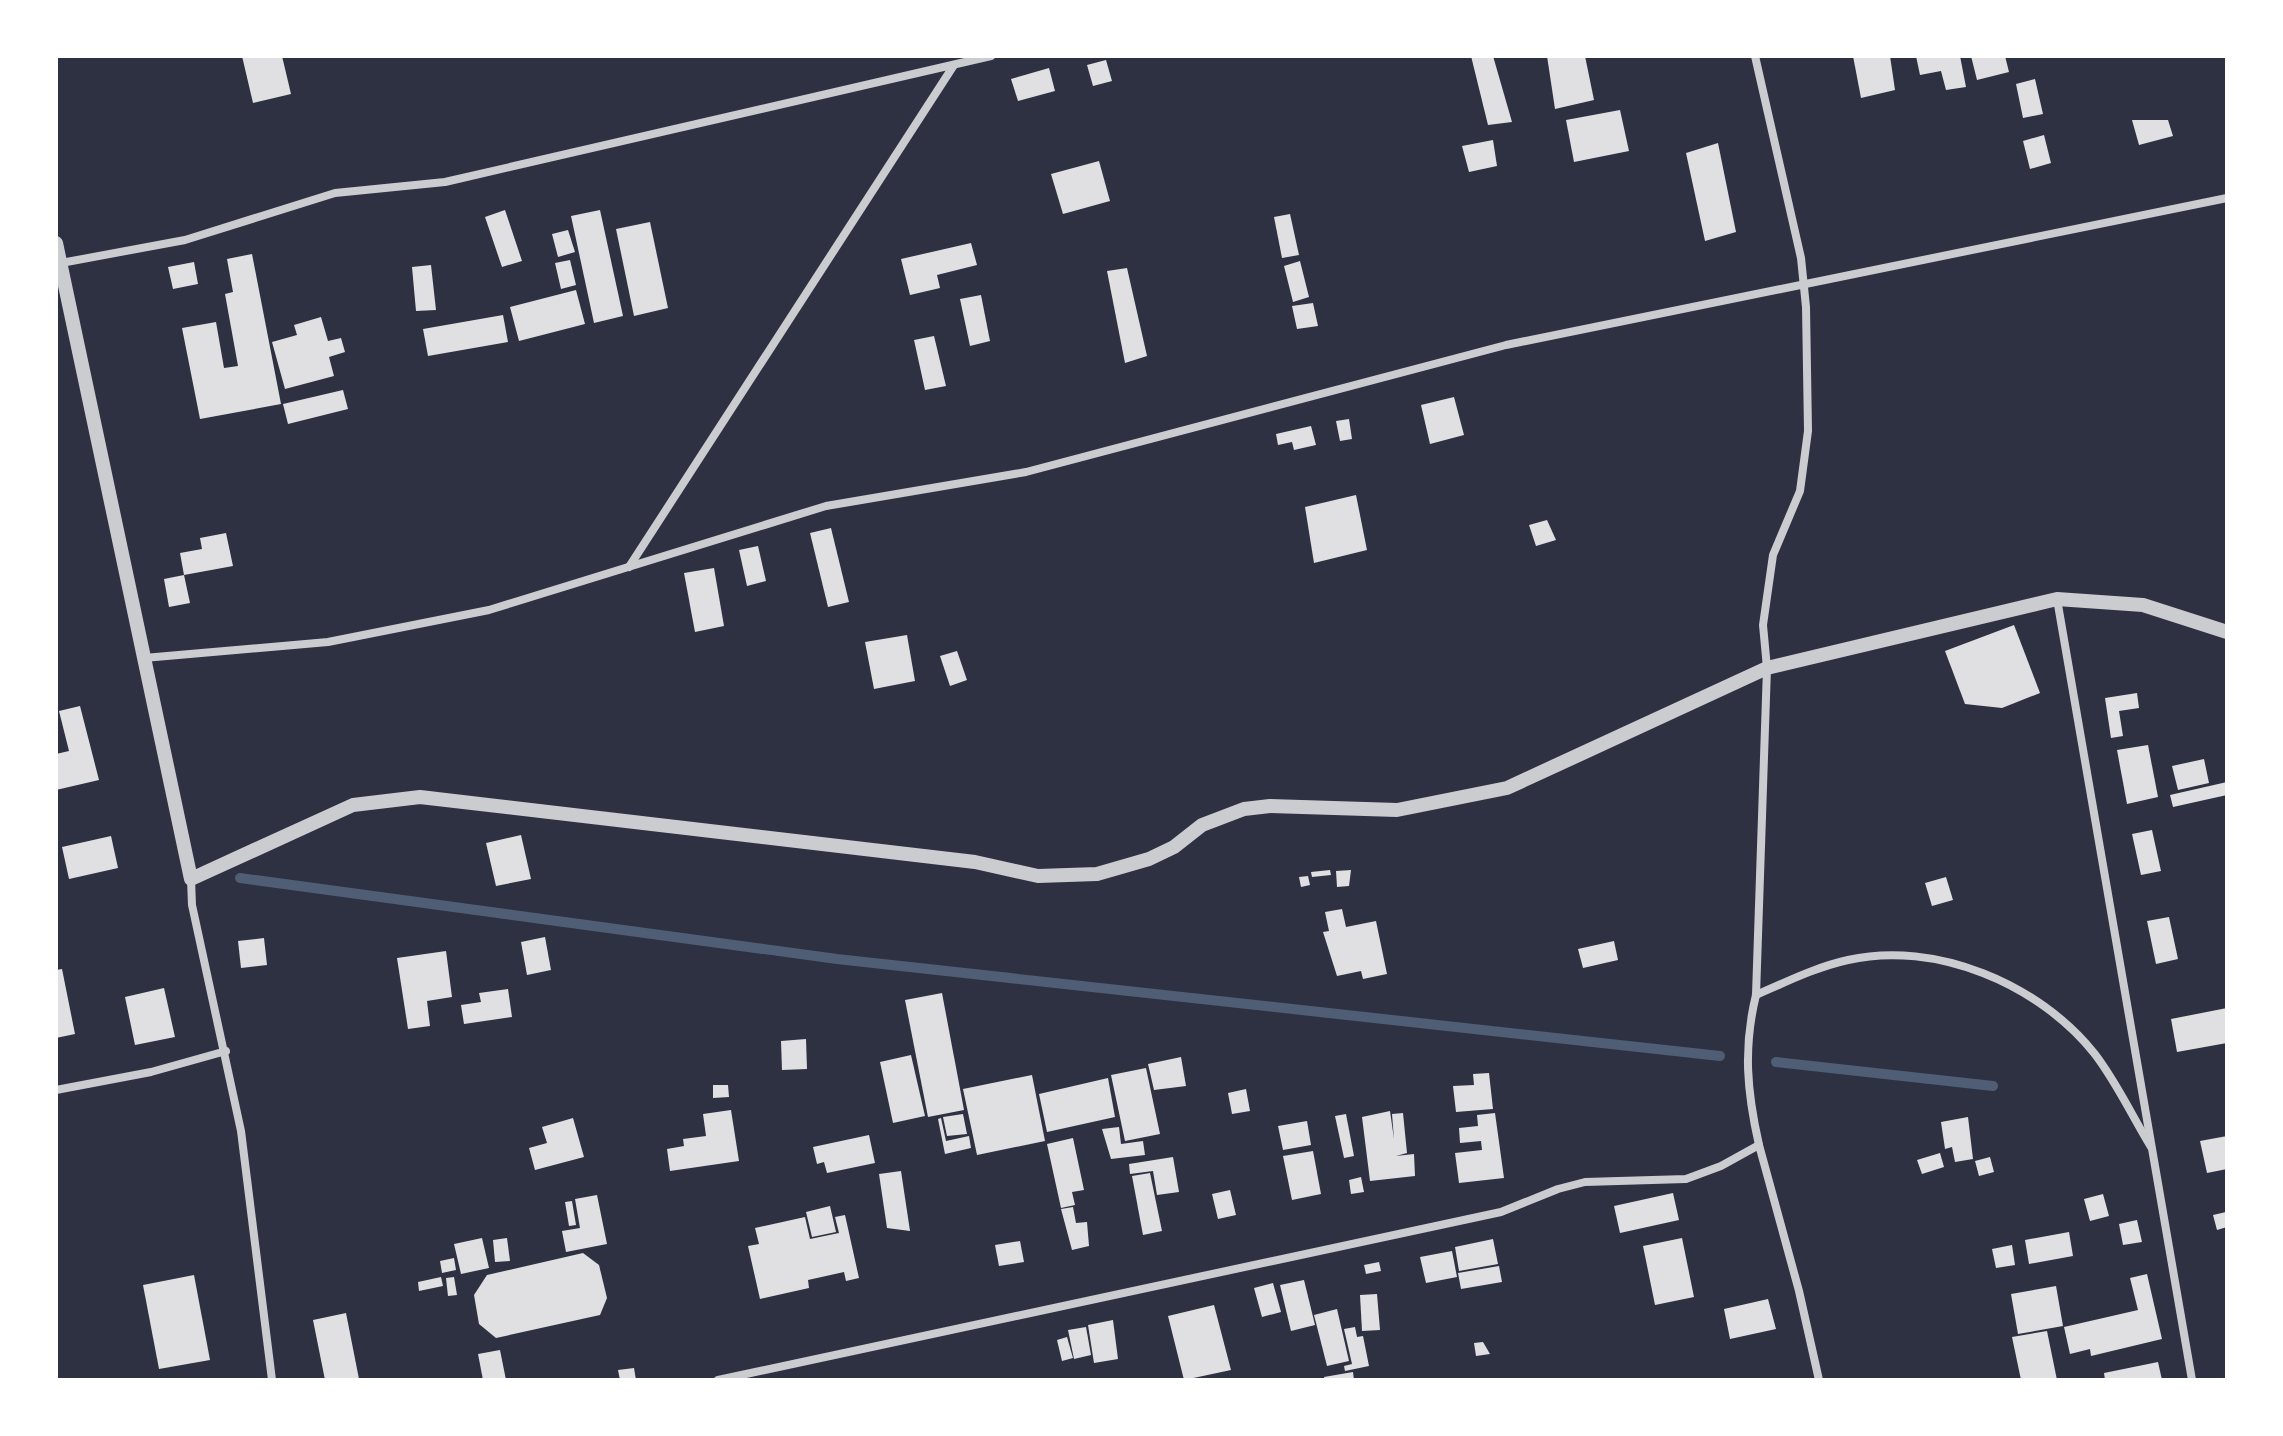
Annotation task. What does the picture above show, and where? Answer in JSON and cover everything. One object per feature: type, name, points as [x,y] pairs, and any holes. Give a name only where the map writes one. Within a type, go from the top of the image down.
[{"type":"street","points":[[61,263],[185,240],[335,193],[445,182],[991,56]]},
{"type":"street","points":[[1755,56],[1804,285],[1808,431],[1800,491],[1773,555],[1763,625],[1767,668],[1756,995],[1747,1029],[1746,1073],[1759,1145],[1799,1291],[1819,1380]]},
{"type":"street","points":[[629,567],[954,65]]},
{"type":"street","points":[[144,658],[328,642],[489,610],[826,506],[1026,472],[1506,345],[2227,198]]},
{"type":"street","points":[[56,243],[191,879],[192,905],[226,1051],[241,1131],[272,1380]]},
{"type":"street","points":[[191,879],[353,805],[420,797],[975,862],[1038,876],[1097,874],[1149,859],[1174,847],[1202,825],[1244,809],[1270,806],[1397,810],[1507,788],[1767,668],[2057,599],[2143,605],[2227,632]]},
{"type":"street","points":[[2057,599],[2192,1380]]},
{"type":"street","points":[[1756,995],[1828,966],[1886,956],[1920,957],[1963,967],[2010,985],[2061,1020],[2094,1053],[2154,1151]]},
{"type":"street","points":[[56,1090],[151,1072],[226,1051]]},
{"type":"street","points":[[718,1380],[1501,1212],[1558,1189],[1585,1182],[1686,1179],[1721,1166],[1759,1145]]},
{"type":"building","points":[[242,56],[282,56],[291,94],[253,103]]},
{"type":"building","points":[[1471,56],[1493,56],[1512,122],[1488,125]]},
{"type":"building","points":[[1547,56],[1585,56],[1594,100],[1555,109]]},
{"type":"building","points":[[1853,56],[1890,56],[1895,90],[1861,98]]},
{"type":"building","points":[[1916,56],[1960,56],[1966,87],[1946,90],[1941,71],[1920,75]]},
{"type":"building","points":[[1971,56],[2005,56],[2009,72],[1977,80]]},
{"type":"building","points":[[1106,60],[1112,81],[1093,86],[1087,65]]},
{"type":"building","points":[[1049,68],[1055,91],[1018,101],[1011,79]]},
{"type":"building","points":[[2035,79],[2043,114],[2023,118],[2016,84]]},
{"type":"building","points":[[1620,110],[1629,151],[1574,162],[1566,120]]},
{"type":"building","points":[[2132,120],[2168,120],[2173,136],[2139,145]]},
{"type":"building","points":[[2044,135],[2051,163],[2030,169],[2023,141]]},
{"type":"building","points":[[1493,140],[1497,166],[1469,172],[1462,146]]},
{"type":"building","points":[[1718,143],[1736,232],[1705,241],[1686,153]]},
{"type":"building","points":[[1099,161],[1110,201],[1063,214],[1051,174]]},
{"type":"building","points":[[505,210],[522,261],[502,267],[485,217]]},
{"type":"building","points":[[600,210],[623,316],[594,323],[571,216]]},
{"type":"building","points":[[1290,214],[1299,255],[1282,258],[1274,217]]},
{"type":"building","points":[[650,222],[668,308],[634,316],[616,229]]},
{"type":"building","points":[[568,230],[575,252],[558,257],[552,234]]},
{"type":"building","points":[[971,243],[977,265],[937,275],[940,288],[910,295],[901,259]]},
{"type":"building","points":[[252,254],[281,404],[200,419],[182,328],[216,322],[224,368],[238,366],[225,294],[233,292],[227,259]]},
{"type":"building","points":[[570,260],[576,285],[561,289],[555,263]]},
{"type":"building","points":[[1300,261],[1309,297],[1293,302],[1284,266]]},
{"type":"building","points":[[194,262],[198,284],[173,289],[168,267]]},
{"type":"building","points":[[431,265],[436,310],[416,311],[412,267]]},
{"type":"building","points":[[1127,268],[1147,356],[1125,363],[1107,271]]},
{"type":"building","points":[[576,290],[585,324],[519,341],[510,307]]},
{"type":"building","points":[[981,295],[990,341],[970,346],[960,299]]},
{"type":"building","points":[[1313,303],[1318,326],[1297,329],[1292,306]]},
{"type":"building","points":[[503,315],[508,342],[428,356],[423,329]]},
{"type":"building","points":[[321,317],[328,341],[341,338],[345,352],[329,357],[334,376],[285,389],[272,342],[297,335],[294,325]]},
{"type":"building","points":[[934,336],[946,386],[925,390],[914,340]]},
{"type":"building","points":[[343,390],[348,409],[288,424],[283,404]]},
{"type":"building","points":[[1454,397],[1464,435],[1430,444],[1421,405]]},
{"type":"building","points":[[1349,419],[1352,439],[1340,441],[1336,421]]},
{"type":"building","points":[[1311,426],[1316,445],[1294,450],[1292,442],[1278,445],[1276,434]]},
{"type":"building","points":[[1356,495],[1367,550],[1314,563],[1305,507]]},
{"type":"building","points":[[1547,520],[1556,540],[1536,546],[1529,525]]},
{"type":"building","points":[[831,528],[849,602],[828,607],[810,533]]},
{"type":"building","points":[[226,533],[233,566],[184,575],[180,553],[202,549],[200,538]]},
{"type":"building","points":[[758,546],[766,581],[747,586],[739,550]]},
{"type":"building","points":[[714,568],[724,626],[695,632],[684,573]]},
{"type":"building","points":[[184,575],[190,603],[169,607],[164,579]]},
{"type":"building","points":[[2014,625],[2040,693],[2002,708],[1965,704],[1945,651]]},
{"type":"building","points":[[907,635],[915,681],[874,689],[865,642]]},
{"type":"building","points":[[957,651],[967,680],[950,686],[940,656]]},
{"type":"building","points":[[2137,693],[2139,708],[2119,711],[2123,736],[2111,738],[2105,698]]},
{"type":"building","points":[[80,706],[99,780],[56,790],[56,754],[69,751],[59,711]]},
{"type":"building","points":[[2148,745],[2158,797],[2127,804],[2117,750]]},
{"type":"building","points":[[2204,759],[2209,783],[2178,790],[2172,766]]},
{"type":"building","points":[[2227,782],[2227,795],[2173,807],[2170,795]]},
{"type":"building","points":[[2152,830],[2161,871],[2141,875],[2132,834]]},
{"type":"building","points":[[521,835],[531,879],[496,886],[486,843]]},
{"type":"building","points":[[111,836],[118,868],[69,879],[62,847]]},
{"type":"building","points":[[1330,870],[1331,875],[1312,877],[1311,872]]},
{"type":"building","points":[[1351,870],[1349,886],[1337,887],[1336,871]]},
{"type":"building","points":[[1308,876],[1310,885],[1301,887],[1299,877]]},
{"type":"building","points":[[1946,877],[1953,900],[1932,906],[1925,883]]},
{"type":"building","points":[[1342,909],[1346,927],[1376,921],[1387,974],[1363,979],[1361,971],[1337,976],[1323,932],[1329,931],[1325,912]]},
{"type":"building","points":[[2169,917],[2178,959],[2156,964],[2147,921]]},
{"type":"building","points":[[545,937],[551,970],[527,975],[521,942]]},
{"type":"building","points":[[264,938],[267,965],[241,968],[238,941]]},
{"type":"building","points":[[1614,941],[1618,960],[1583,968],[1578,949]]},
{"type":"building","points":[[446,951],[452,997],[427,1001],[430,1026],[408,1029],[397,958]]},
{"type":"building","points":[[62,969],[75,1034],[56,1038],[56,970]]},
{"type":"building","points":[[164,988],[175,1037],[135,1045],[125,997]]},
{"type":"building","points":[[508,989],[512,1017],[464,1024],[461,1005],[481,1002],[479,993]]},
{"type":"building","points":[[942,993],[964,1110],[928,1117],[905,1000]]},
{"type":"building","points":[[2227,1008],[2227,1043],[2177,1052],[2171,1019]]},
{"type":"building","points":[[806,1039],[807,1069],[782,1070],[781,1041]]},
{"type":"building","points":[[911,1055],[925,1116],[893,1123],[880,1062]]},
{"type":"building","points":[[1181,1057],[1186,1086],[1154,1090],[1148,1064]]},
{"type":"building","points":[[1146,1068],[1160,1134],[1125,1141],[1111,1075]]},
{"type":"building","points":[[1489,1073],[1493,1109],[1456,1112],[1453,1086],[1474,1085],[1473,1074]]},
{"type":"building","points":[[1032,1075],[1045,1141],[977,1155],[963,1089]]},
{"type":"building","points":[[1108,1078],[1115,1117],[1047,1132],[1039,1094]]},
{"type":"building","points":[[713,1085],[728,1085],[729,1097],[713,1098]]},
{"type":"building","points":[[1246,1089],[1250,1111],[1232,1114],[1228,1093]]},
{"type":"building","points":[[731,1110],[739,1161],[670,1171],[667,1149],[684,1146],[683,1139],[706,1136],[703,1114]]},
{"type":"building","points":[[1390,1111],[1394,1139],[1392,1114],[1403,1113],[1407,1153],[1396,1156],[1414,1154],[1415,1176],[1370,1181],[1362,1117]]},
{"type":"building","points":[[1495,1113],[1504,1178],[1459,1183],[1455,1153],[1482,1150],[1481,1141],[1460,1143],[1459,1128],[1478,1126],[1477,1115]]},
{"type":"building","points":[[963,1114],[967,1134],[947,1136],[943,1117]]},
{"type":"building","points":[[1346,1114],[1354,1156],[1344,1158],[1335,1116]]},
{"type":"building","points":[[1968,1117],[1973,1159],[1955,1162],[1952,1147],[1945,1149],[1941,1122]]},
{"type":"building","points":[[573,1118],[584,1157],[535,1170],[529,1148],[547,1143],[542,1127]]},
{"type":"building","points":[[941,1118],[946,1141],[969,1136],[971,1148],[945,1154],[938,1119]]},
{"type":"building","points":[[1307,1121],[1311,1145],[1283,1150],[1278,1126]]},
{"type":"building","points":[[1119,1127],[1121,1144],[1143,1141],[1145,1155],[1111,1159],[1102,1129]]},
{"type":"building","points":[[869,1135],[875,1163],[827,1173],[824,1162],[817,1164],[813,1147]]},
{"type":"building","points":[[2227,1136],[2227,1169],[2207,1173],[2200,1141]]},
{"type":"building","points":[[1073,1138],[1084,1190],[1072,1192],[1075,1205],[1061,1208],[1047,1144]]},
{"type":"building","points":[[1313,1151],[1321,1194],[1292,1200],[1283,1156]]},
{"type":"building","points":[[1940,1153],[1944,1167],[1922,1174],[1917,1160]]},
{"type":"building","points":[[1173,1157],[1179,1192],[1157,1195],[1153,1171],[1130,1174],[1129,1164]]},
{"type":"building","points":[[1990,1157],[1994,1172],[1979,1176],[1975,1161]]},
{"type":"building","points":[[901,1171],[910,1231],[887,1228],[879,1174]]},
{"type":"building","points":[[1150,1173],[1162,1231],[1143,1235],[1132,1176]]},
{"type":"building","points":[[1361,1177],[1364,1192],[1351,1194],[1349,1180]]},
{"type":"building","points":[[1230,1190],[1236,1215],[1218,1219],[1212,1194]]},
{"type":"building","points":[[1673,1193],[1679,1220],[1620,1233],[1614,1206]]},
{"type":"building","points":[[2103,1194],[2109,1216],[2090,1221],[2084,1199]]},
{"type":"building","points":[[597,1195],[607,1244],[566,1252],[562,1231],[580,1228],[575,1199]]},
{"type":"building","points":[[572,1201],[576,1225],[569,1226],[565,1202]]},
{"type":"building","points":[[830,1206],[836,1232],[812,1237],[806,1212]]},
{"type":"building","points":[[1073,1207],[1076,1223],[1087,1222],[1089,1246],[1072,1250],[1061,1209]]},
{"type":"building","points":[[2226,1212],[2227,1227],[2217,1230],[2213,1215]]},
{"type":"building","points":[[845,1215],[859,1278],[846,1281],[844,1272],[808,1280],[809,1288],[760,1299],[748,1246],[759,1244],[755,1228],[805,1217],[810,1239],[839,1233],[835,1217]]},
{"type":"building","points":[[2137,1220],[2142,1242],[2123,1245],[2119,1224]]},
{"type":"building","points":[[2069,1232],[2073,1256],[2029,1264],[2025,1240]]},
{"type":"building","points":[[482,1238],[489,1268],[461,1274],[454,1244]]},
{"type":"building","points":[[507,1238],[510,1261],[495,1262],[493,1240]]},
{"type":"building","points":[[1682,1238],[1694,1297],[1655,1305],[1643,1246]]},
{"type":"building","points":[[1493,1239],[1498,1264],[1459,1271],[1455,1247]]},
{"type":"building","points":[[1020,1241],[1024,1262],[999,1266],[995,1245]]},
{"type":"building","points":[[2012,1245],[2015,1265],[1996,1268],[1992,1249]]},
{"type":"building","points":[[1452,1251],[1457,1277],[1426,1283],[1420,1257]]},
{"type":"building","points":[[583,1253],[599,1265],[607,1298],[600,1315],[496,1338],[479,1324],[474,1295],[487,1275]]},
{"type":"building","points":[[454,1258],[456,1270],[442,1273],[440,1261]]},
{"type":"building","points":[[1379,1262],[1381,1271],[1366,1274],[1364,1265]]},
{"type":"building","points":[[1499,1266],[1502,1282],[1461,1289],[1458,1273]]},
{"type":"building","points":[[2147,1274],[2162,1339],[2091,1356],[2090,1349],[2070,1354],[2064,1327],[2138,1310],[2130,1278]]},
{"type":"building","points":[[194,1275],[210,1360],[159,1369],[143,1285]]},
{"type":"building","points":[[441,1277],[443,1286],[419,1291],[418,1282]]},
{"type":"building","points":[[454,1277],[457,1295],[448,1296],[446,1278]]},
{"type":"building","points":[[1304,1280],[1315,1325],[1291,1331],[1280,1285]]},
{"type":"building","points":[[1273,1283],[1281,1312],[1262,1317],[1254,1288]]},
{"type":"building","points":[[2056,1286],[2063,1326],[2018,1334],[2011,1294]]},
{"type":"building","points":[[1377,1294],[1380,1330],[1362,1331],[1360,1295]]},
{"type":"building","points":[[1768,1299],[1776,1329],[1730,1339],[1724,1309]]},
{"type":"building","points":[[1214,1305],[1231,1370],[1184,1380],[1168,1316]]},
{"type":"building","points":[[1337,1309],[1349,1361],[1327,1366],[1314,1315]]},
{"type":"building","points":[[346,1313],[359,1379],[325,1380],[313,1320]]},
{"type":"building","points":[[1113,1320],[1118,1359],[1094,1363],[1088,1325]]},
{"type":"building","points":[[1086,1327],[1091,1355],[1074,1359],[1068,1330]]},
{"type":"building","points":[[1355,1327],[1357,1337],[1363,1336],[1369,1366],[1345,1371],[1344,1366],[1352,1364],[1344,1329]]},
{"type":"building","points":[[2047,1331],[2057,1380],[2021,1380],[2012,1337]]},
{"type":"building","points":[[1067,1337],[1073,1358],[1062,1361],[1057,1340]]},
{"type":"building","points":[[1483,1342],[1490,1354],[1476,1356],[1474,1343]]},
{"type":"building","points":[[500,1350],[506,1380],[483,1380],[478,1354]]},
{"type":"building","points":[[2158,1362],[2162,1380],[2105,1380],[2104,1373]]},
{"type":"building","points":[[634,1368],[636,1380],[620,1380],[618,1370]]},
{"type":"building","points":[[1353,1372],[1354,1380],[1325,1380],[1324,1377]]},
{"type":"waterway","points":[[240,878],[837,959],[1720,1056]]},
{"type":"waterway","points":[[1776,1062],[1993,1086]]}]
